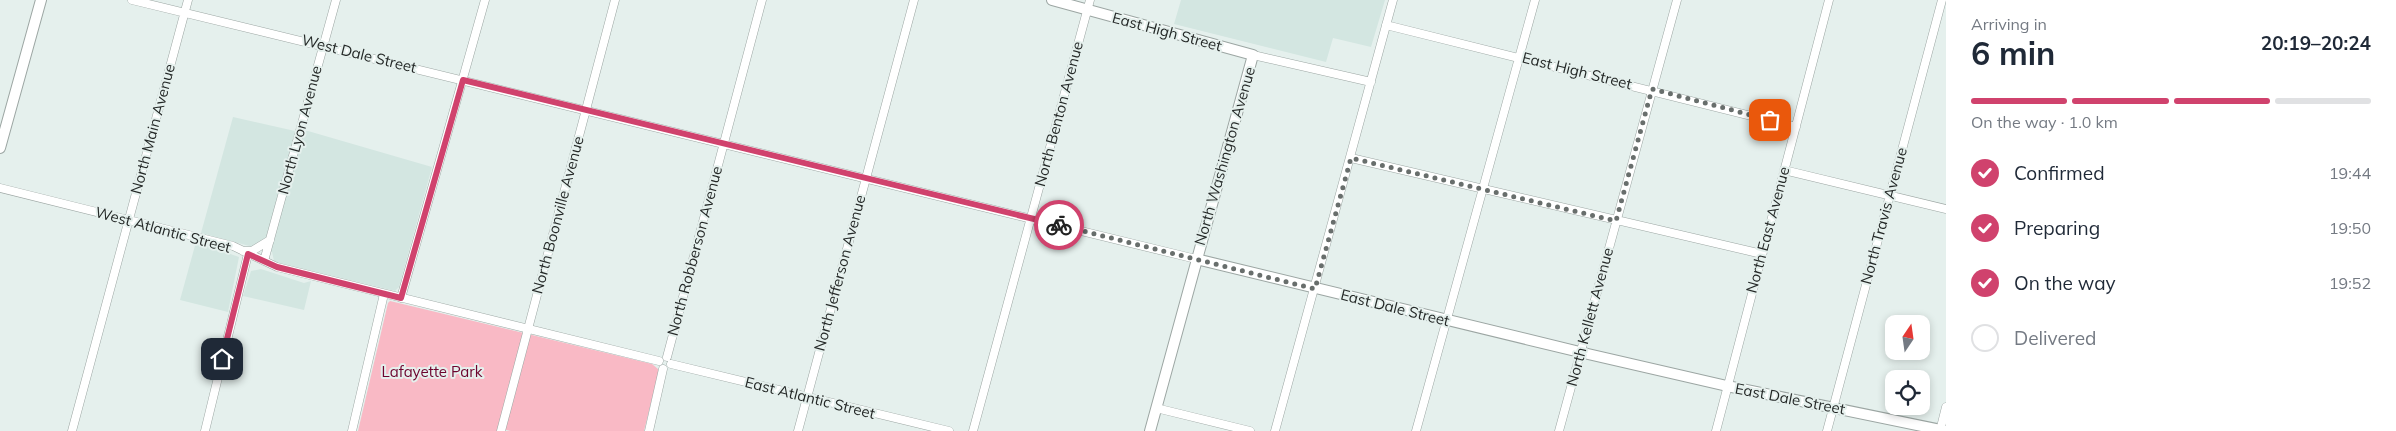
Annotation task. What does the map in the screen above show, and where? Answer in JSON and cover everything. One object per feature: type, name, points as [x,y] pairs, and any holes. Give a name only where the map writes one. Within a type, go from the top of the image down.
[{"type":"street","points":[[0,148],[41,0]]},
{"type":"street","name":"West Dale Street","points":[[132,0],[323,45],[585,111]]},
{"type":"street","name":"North Main Avenue","points":[[72,431],[188,0]]},
{"type":"street","name":"North Lyon Avenue","points":[[264,261],[336,0]]},
{"type":"street","points":[[401,298],[484,0]]},
{"type":"street","name":"North Boonville Avenue","points":[[501,431],[615,0]]},
{"type":"street","name":"North Robberson Avenue","points":[[669,360],[762,0]]},
{"type":"street","name":"North Jefferson Avenue","points":[[798,431],[914,0]]},
{"type":"street","name":"East High Street","points":[[1052,0],[1088,5],[1253,55],[1371,82]]},
{"type":"street","points":[[1275,431],[1393,0]]},
{"type":"street","points":[[1416,431],[1535,0]]},
{"type":"street","name":"North Kellett Avenue","points":[[1559,431],[1677,0]]},
{"type":"street","name":"North East Avenue","points":[[1716,431],[1829,0]]},
{"type":"street","name":"North Travis Avenue","points":[[1827,431],[1942,0]]},
{"type":"street","name":"North Benton Avenue","points":[[973,431],[1088,5]]},
{"type":"street","name":"East High Street","points":[[1386,25],[1652,89],[1796,127]]},
{"type":"street","name":"North Washington Avenue","points":[[1150,431],[1253,55]]},
{"type":"street","name":"East Dale Street","points":[[585,111],[1031,218],[1447,321],[1727,386],[1942,431]]},
{"type":"street","points":[[1351,158],[1762,254]]},
{"type":"street","points":[[1784,170],[1946,209]]},
{"type":"street","name":"West Atlantic Street","points":[[0,188],[233,246],[277,267],[528,330]]},
{"type":"street","points":[[205,431],[244,252],[252,251],[270,240]]},
{"type":"street","points":[[352,431],[384,294]]},
{"type":"street","points":[[528,330],[658,361]]},
{"type":"street","points":[[658,361],[662,357],[669,360],[668,368],[663,369]]},
{"type":"street","name":"East Atlantic Street","points":[[669,360],[806,397],[949,431]]},
{"type":"street","points":[[658,361],[659,367],[663,369]]},
{"type":"street","points":[[649,431],[663,369]]},
{"type":"street","points":[[1942,431],[1946,407]]},
{"type":"street","points":[[1156,408],[1250,431]]},
{"type":"shaded area","points":[[1181,0],[1385,0],[1371,47],[1333,38],[1326,62],[1174,24]]},
{"type":"shaded area","points":[[233,117],[295,131],[308,131],[432,167],[399,287],[395,291],[279,263],[274,261],[272,252],[201,233]]},
{"type":"shaded area","points":[[196,242],[239,257],[228,312],[180,300]]},
{"type":"shaded area","points":[[261,269],[304,283],[311,281],[304,310],[243,296],[251,271]]},
{"type":"green space","name":"Lafayette Park","points":[[390,301],[652,364],[658,369],[658,375],[644,431],[511,431],[501,429],[496,431],[358,431]]},
{"type":"way so far","points":[[1059,225],[1315,289],[1351,158],[1616,221],[1652,89],[1770,120]]},
{"type":"route","points":[[222,359],[248,254],[277,267],[401,298],[463,80],[1059,225]]}]
